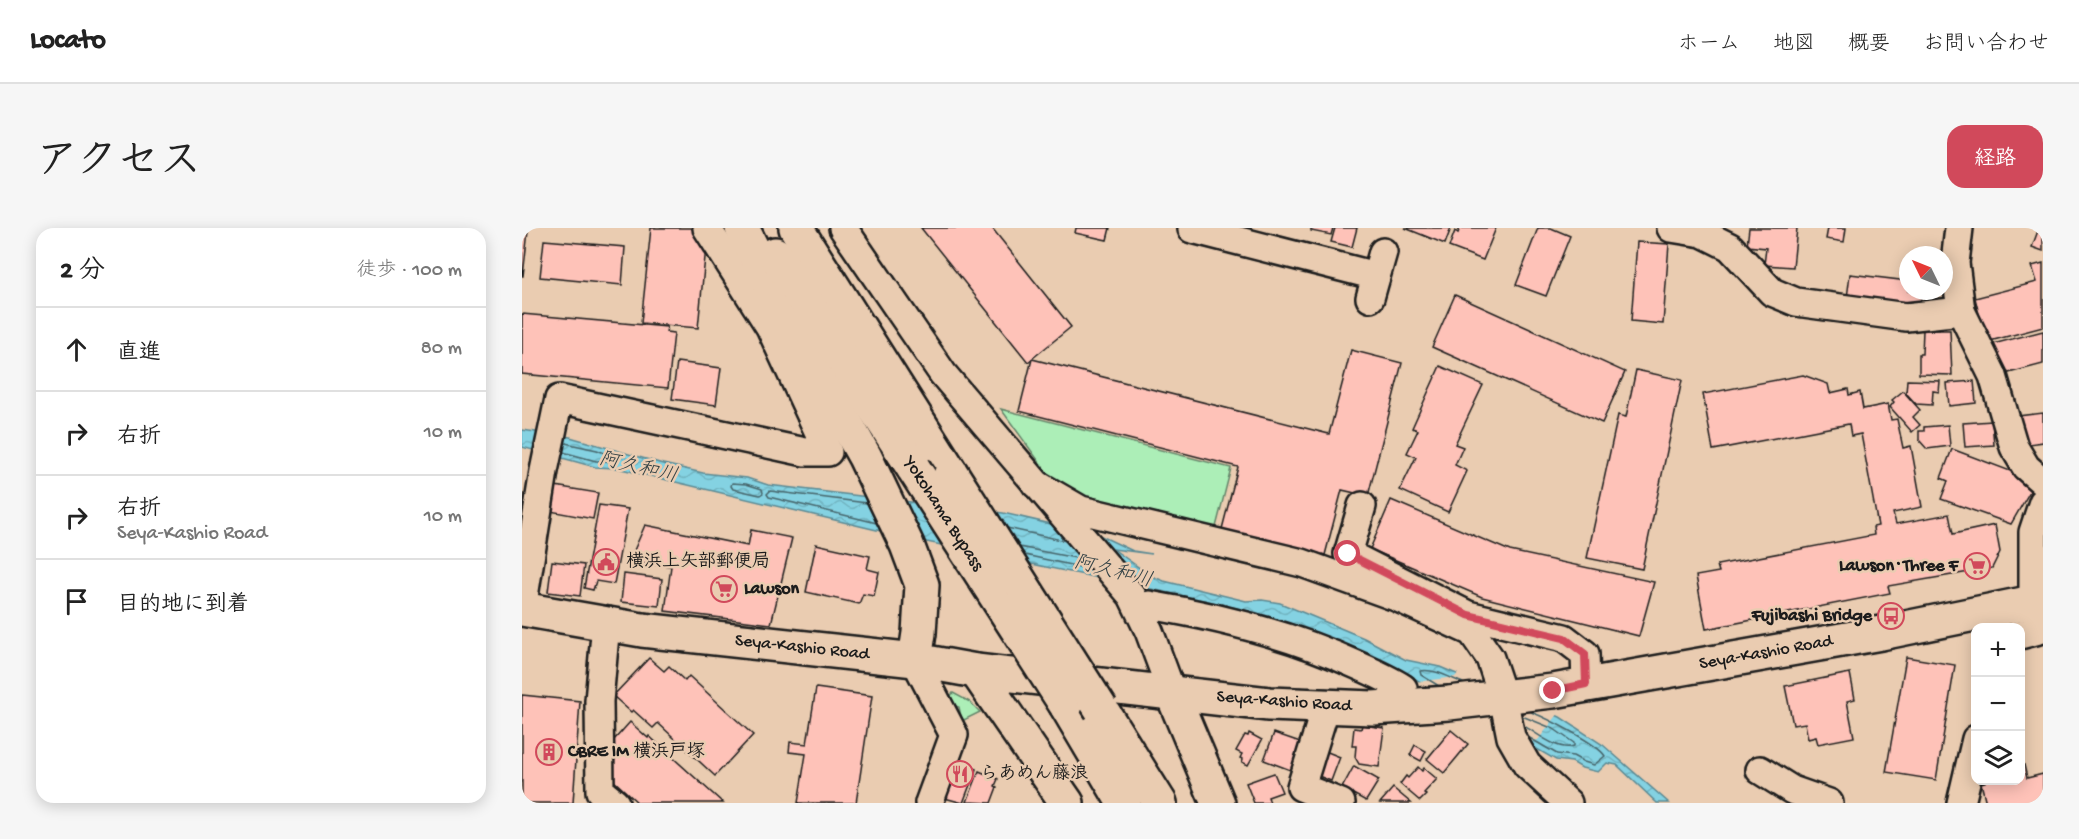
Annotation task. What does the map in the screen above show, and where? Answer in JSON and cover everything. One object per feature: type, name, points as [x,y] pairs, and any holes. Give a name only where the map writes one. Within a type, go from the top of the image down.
[{"type":"main road","points":[[742,228],[786,316],[865,457],[907,545],[922,585],[915,660]]},
{"type":"main road","name":"Yokohama Bypass","points":[[759,228],[1066,705],[1124,803]]},
{"type":"main road","name":"Yokohama Bypass","points":[[796,228],[1160,803]]},
{"type":"main road","name":"Seya-Kashio Road","points":[[522,609],[642,630],[915,660],[976,672],[1269,704],[1373,708],[1449,704],[1553,691],[1881,633],[2040,610]]},
{"type":"main road","points":[[976,672],[1067,803]]},
{"type":"main road","points":[[1172,693],[1218,803]]},
{"type":"street","points":[[522,609],[546,459],[559,399],[805,452],[828,452],[770,327],[707,228]]},
{"type":"street","points":[[843,228],[943,374],[1061,514],[1140,601],[1172,693]]},
{"type":"street","points":[[1671,228],[1702,233],[1730,246],[1772,292],[1796,302],[1906,317],[1961,310]]},
{"type":"street","points":[[1959,228],[1955,263],[1961,310],[1992,376],[2014,447],[2026,467],[2043,482]]},
{"type":"street","points":[[1206,230],[1309,246],[1376,275]]},
{"type":"street","points":[[1036,484],[1081,510],[1302,563],[1396,597],[1472,633],[1490,658],[1503,697],[1511,737],[1527,765],[1568,803]]},
{"type":"street","points":[[2025,629],[2040,610],[2033,532],[2043,502]]},
{"type":"street","points":[[1362,506],[1348,554],[1468,615],[1564,638],[1585,654],[1586,684]]},
{"type":"street","points":[[1140,601],[1291,639],[1324,650],[1403,688]]},
{"type":"street","points":[[606,623],[599,701],[600,790],[615,803]]},
{"type":"street","points":[[915,660],[954,735],[929,803]]},
{"type":"street","points":[[1326,706],[1301,787],[1341,803]]},
{"type":"street","points":[[1961,803],[1971,760]]},
{"type":"street","points":[[1760,771],[1792,790],[1829,803]]},
{"type":"green space","points":[[1001,409],[1231,468],[1214,535],[1081,499],[1051,478]]},
{"type":"green space","points":[[953,693],[970,702],[980,712],[962,721],[959,707],[952,705],[948,699]]},
{"type":"water","name":"阿久和川","points":[[522,430],[570,437],[663,464],[703,473],[747,478],[768,485],[1003,513],[1099,535],[1133,551],[1152,554],[1113,549],[1151,576],[1246,601],[1262,600],[1280,603],[1364,638],[1406,660],[1440,667],[1560,717],[1603,745],[1669,803],[1657,803],[1617,765],[1607,763],[1598,772],[1582,768],[1572,762],[1556,760],[1405,673],[1340,644],[1268,616],[1208,601],[927,542],[617,468],[595,467],[522,447]]},
{"type":"pier","points":[[1459,672],[1559,713],[1538,740],[1522,744],[1415,682],[1455,677]]},
{"type":"building","points":[[651,228],[694,228],[706,247],[698,328],[641,323]]},
{"type":"building","points":[[921,228],[992,228],[1071,327],[1028,362]]},
{"type":"building","points":[[1076,228],[1110,228],[1107,240],[1075,233]]},
{"type":"building","points":[[1311,228],[1333,228],[1331,235],[1311,231]]},
{"type":"building","points":[[1335,228],[1357,228],[1352,247],[1331,242]]},
{"type":"building","points":[[1405,228],[1451,228],[1445,244]]},
{"type":"building","points":[[1460,228],[1496,228],[1483,260],[1449,247],[1455,231],[1458,233]]},
{"type":"building","points":[[1538,228],[1551,228],[1570,236],[1546,296],[1516,285]]},
{"type":"building","points":[[1749,228],[1797,228],[1793,267],[1764,265],[1766,248],[1747,246]]},
{"type":"building","points":[[1828,228],[1846,228],[1844,242],[1826,239]]},
{"type":"building","points":[[2039,228],[2043,228],[2043,251],[2032,247]]},
{"type":"building","points":[[522,230],[528,231],[523,276],[522,276]]},
{"type":"building","points":[[544,240],[625,247],[622,285],[540,277]]},
{"type":"building","points":[[1637,242],[1669,244],[1663,324],[1631,321]]},
{"type":"building","points":[[2043,263],[2043,327],[1986,342],[1975,298],[2037,282],[2032,266]]},
{"type":"building","points":[[1850,274],[1899,280],[1899,300],[1921,300],[1920,306],[1847,298]]},
{"type":"building","points":[[1455,295],[1625,372],[1602,423],[1432,347]]},
{"type":"building","points":[[522,314],[667,327],[666,332],[674,333],[668,388],[522,374]]},
{"type":"building","points":[[1923,330],[1950,330],[1952,375],[1919,374],[1919,354],[1922,354]]},
{"type":"building","points":[[2043,331],[2043,364],[2001,375],[1993,344]]},
{"type":"building","points":[[1351,350],[1402,363],[1368,496],[1342,490],[1325,555],[1222,529],[1238,467],[1019,411],[1032,359],[1329,434]]},
{"type":"building","points":[[677,362],[721,368],[716,405],[672,399]]},
{"type":"building","points":[[1440,366],[1483,385],[1455,444],[1463,447],[1455,465],[1467,471],[1448,512],[1400,490],[1416,457],[1407,453],[1418,430],[1412,428]]},
{"type":"building","points":[[1636,370],[1682,380],[1642,569],[1587,558],[1618,415],[1626,417]]},
{"type":"building","points":[[1803,375],[1828,384],[1830,393],[1848,389],[1849,395],[1860,392],[1863,409],[1888,404],[1891,420],[1897,419],[1903,448],[1911,446],[1922,507],[1893,513],[1896,524],[1949,514],[1953,534],[1995,525],[2000,552],[1992,568],[1888,586],[1890,593],[1706,629],[1696,576],[1719,572],[1717,565],[1874,535],[1873,527],[1878,526],[1861,434],[1851,436],[1849,424],[1713,450],[1703,394]]},
{"type":"building","points":[[1907,380],[1940,381],[1939,392],[1933,391],[1932,405],[1916,404],[1906,393]]},
{"type":"building","points":[[1974,381],[1976,403],[1949,406],[1947,383]]},
{"type":"building","points":[[1903,391],[1920,410],[1913,417],[1920,425],[1912,432],[1890,407],[1894,402],[1892,400]]},
{"type":"building","points":[[2043,413],[2043,442],[2022,445],[2018,416]]},
{"type":"building","points":[[1992,421],[1994,445],[1965,447],[1963,423]]},
{"type":"building","points":[[1948,425],[1950,446],[1927,449],[1919,440],[1919,431],[1924,431],[1924,427]]},
{"type":"building","points":[[1952,449],[2021,475],[2030,491],[2011,524],[1941,499],[1948,481],[1941,478]]},
{"type":"building","points":[[555,486],[598,493],[593,519],[550,511]]},
{"type":"building","points":[[1391,500],[1510,551],[1654,582],[1639,636],[1482,597],[1370,549]]},
{"type":"building","points":[[599,505],[628,509],[614,584],[596,581],[593,590],[584,588]]},
{"type":"building","name":"Lawson","points":[[645,525],[748,546],[751,530],[792,538],[771,624],[665,611],[671,566],[629,562]]},
{"type":"building","points":[[816,544],[870,556],[867,569],[879,572],[874,596],[863,594],[859,604],[806,592]]},
{"type":"building","points":[[552,561],[584,565],[580,596],[548,592]]},
{"type":"building","points":[[624,574],[662,579],[659,606],[621,602]]},
{"type":"building","points":[[1906,657],[1955,665],[1936,780],[1886,772]]},
{"type":"building","points":[[649,658],[664,671],[669,666],[685,681],[689,676],[753,735],[715,776],[658,723],[653,728],[613,696]]},
{"type":"building","points":[[1850,673],[1855,699],[1847,701],[1854,737],[1818,744],[1816,737],[1808,739],[1805,723],[1793,725],[1785,686]]},
{"type":"building","points":[[816,688],[872,696],[856,803],[798,803],[806,754],[789,752],[790,742],[807,744]]},
{"type":"building","name":"CBRE IM 横浜戸塚","points":[[522,695],[580,701],[573,803],[522,803]]},
{"type":"building","points":[[630,722],[648,738],[649,736],[723,803],[638,803],[611,778],[614,774],[608,768],[606,749]]},
{"type":"building","points":[[1362,725],[1384,728],[1379,767],[1359,764],[1355,757],[1356,746],[1352,746],[1354,728],[1361,729]]},
{"type":"building","points":[[1451,730],[1468,744],[1444,773],[1427,759]]},
{"type":"building","points":[[1249,733],[1262,740],[1248,765],[1242,762],[1243,759],[1240,758],[1242,754],[1236,751],[1245,735],[1248,736]]},
{"type":"building","points":[[1274,733],[1303,743],[1293,771],[1264,760]]},
{"type":"building","points":[[1415,745],[1426,751],[1421,761],[1410,755]]},
{"type":"building","points":[[1325,751],[1340,757],[1331,781],[1316,775]]},
{"type":"building","points":[[955,761],[976,769],[963,803],[941,797]]},
{"type":"building","points":[[1354,766],[1379,780],[1366,801],[1342,788]]},
{"type":"building","points":[[1418,767],[1422,771],[1424,768],[1437,779],[1420,801],[1400,784]]},
{"type":"building","points":[[2025,769],[2027,778],[2043,774],[2043,803],[1986,803],[1982,785],[2025,785]]},
{"type":"building","points":[[979,771],[998,779],[991,803],[967,802]]},
{"type":"building","points":[[1274,773],[1282,792],[1268,797],[1270,803],[1254,803],[1246,783]]},
{"type":"building","points":[[1393,788],[1411,803],[1380,803]]},
{"type":"place","name":"横浜上矢部郵便局","points":[[606,562]]},
{"type":"place","name":"Lawson･Three F","points":[[1977,566]]},
{"type":"place","name":"Lawson","points":[[724,589]]},
{"type":"place","name":"Fujibashi Bridge","points":[[1891,616]]},
{"type":"place","name":"CBRE IM 横浜戸塚","points":[[549,752]]},
{"type":"place","name":"らあめん藤浪","points":[[960,774]]},
{"type":"route","points":[[1348,554],[1468,615],[1564,638],[1585,654],[1586,684],[1553,691]]}]
